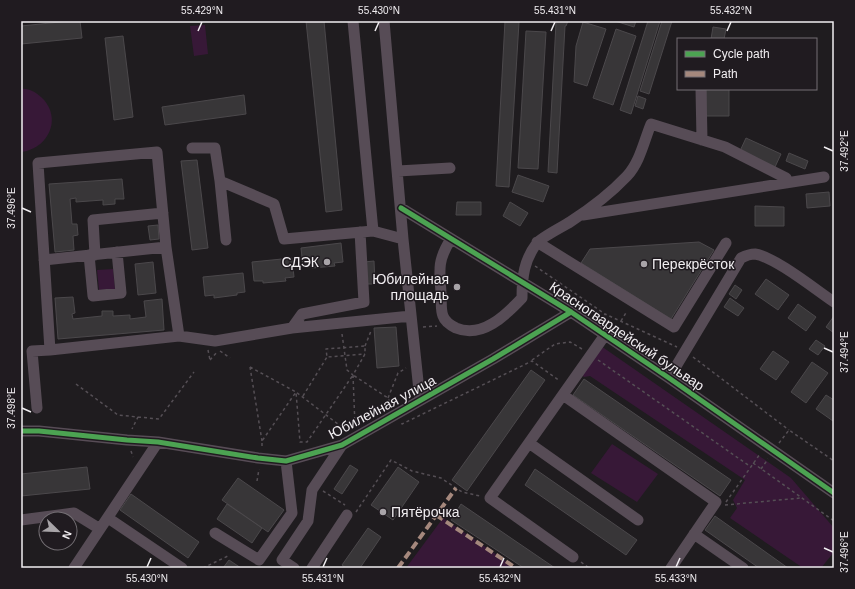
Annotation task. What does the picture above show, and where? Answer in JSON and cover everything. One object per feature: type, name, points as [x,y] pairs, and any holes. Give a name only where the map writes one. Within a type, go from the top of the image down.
[{"type":"street","points":[[353,21],[373,231]]},
{"type":"street","points":[[384,21],[420,400]]},
{"type":"street","points":[[701,90],[702,140]]},
{"type":"street","points":[[451,239],[443,252],[439,269],[443,317],[451,325],[461,330],[471,331],[487,327],[508,313],[522,298],[522,281],[527,261],[538,242],[580,215],[610,192],[628,174],[640,156],[651,124],[725,148],[786,178],[786,183]]},
{"type":"street","points":[[192,148],[215,148],[226,240]]},
{"type":"street","points":[[50,350],[38,163],[157,152],[166,247],[179,336]]},
{"type":"street","points":[[398,171],[450,168]]},
{"type":"street","points":[[580,215],[824,177]]},
{"type":"street","points":[[220,181],[274,204],[284,239],[373,231],[404,239]]},
{"type":"street","name":"Красногвардейский бульвар","points":[[401,208],[571,312],[834,493]]},
{"type":"street","points":[[117,252],[121,294],[93,296],[93,220],[163,213]]},
{"type":"street","points":[[292,328],[302,314],[364,302],[360,232]]},
{"type":"street","points":[[538,242],[674,327],[726,243]]},
{"type":"street","points":[[44,260],[166,247]]},
{"type":"street","points":[[669,378],[741,258],[746,255],[755,254],[770,260],[791,272],[834,302]]},
{"type":"street","name":"Юбилейная улица","points":[[21,431],[39,431],[158,442],[286,461],[342,445],[493,359],[571,312]]},
{"type":"street","points":[[37,408],[32,351],[179,336],[215,341],[292,328],[411,316]]},
{"type":"street","points":[[573,557],[490,498],[566,391],[587,353],[605,335]]},
{"type":"street","points":[[566,391],[716,502],[671,568]]},
{"type":"street","points":[[74,568],[158,442]]},
{"type":"street","points":[[528,443],[638,520]]},
{"type":"street","points":[[294,568],[282,560],[308,521],[312,490],[342,445]]},
{"type":"street","points":[[215,533],[259,560],[292,513],[286,461]]},
{"type":"street","points":[[21,520],[74,513],[100,529]]},
{"type":"street","points":[[312,568],[347,515]]},
{"type":"street","points":[[108,518],[182,568]]},
{"type":"street","points":[[694,534],[742,568]]},
{"type":"path","points":[[527,261],[605,314]]},
{"type":"path","points":[[621,321],[632,301]]},
{"type":"path","points":[[296,392],[300,442],[307,442],[353,375],[365,354],[365,346],[374,326],[375,319]]},
{"type":"path","points":[[341,323],[347,370],[388,398],[395,415],[402,424],[532,361],[555,344],[570,342],[751,467]]},
{"type":"path","points":[[302,396],[327,357],[326,349],[365,346]]},
{"type":"path","points":[[327,357],[365,354]]},
{"type":"path","points":[[532,361],[566,391]]},
{"type":"path","points":[[388,398],[398,373],[410,364]]},
{"type":"path","points":[[257,481],[262,441],[250,367],[296,392],[348,432],[355,428],[353,375]]},
{"type":"path","points":[[76,384],[118,415],[159,419],[194,372]]},
{"type":"path","points":[[262,441],[296,392]]},
{"type":"path","points":[[133,457],[127,440],[138,417]]},
{"type":"path","points":[[801,498],[724,505],[753,464],[788,430],[834,461]]},
{"type":"path","points":[[761,469],[770,448]]},
{"type":"path","points":[[315,485],[356,513],[391,460],[412,471],[441,478],[462,492],[490,498]]},
{"type":"path","points":[[753,464],[834,521]]},
{"type":"path","points":[[203,568],[242,550]]},
{"type":"shaded area","points":[[205,25],[208,54],[194,56],[190,26]]},
{"type":"shaded area","points":[[21,89],[32,91],[41,97],[48,105],[52,122],[50,131],[39,145],[31,150],[21,152]]},
{"type":"shaded area","points":[[113,269],[115,289],[99,290],[97,270]]},
{"type":"shaded area","points":[[601,346],[791,478],[834,528],[834,552],[821,568],[803,568],[730,518],[737,508],[733,500],[745,480],[590,376],[584,377],[580,373]]},
{"type":"shaded area","points":[[612,444],[658,474],[637,502],[591,473]]},
{"type":"shaded area","points":[[443,518],[516,568],[406,568]]},
{"type":"building","points":[[80,21],[82,38],[21,44],[21,26]]},
{"type":"building","points":[[306,21],[324,21],[342,210],[326,212]]},
{"type":"building","points":[[505,21],[519,22],[509,187],[496,186]]},
{"type":"building","points":[[549,21],[568,21],[565,26],[557,173],[548,172],[556,23]]},
{"type":"building","points":[[615,21],[636,21],[634,27]]},
{"type":"building","points":[[648,21],[660,21],[631,114],[620,110]]},
{"type":"building","points":[[662,21],[672,21],[649,94],[640,91]]},
{"type":"building","points":[[583,22],[606,29],[587,86],[574,82],[576,46]]},
{"type":"building","points":[[713,27],[726,29],[724,38],[711,38]]},
{"type":"building","points":[[616,29],[636,36],[613,105],[593,98]]},
{"type":"building","points":[[526,31],[546,32],[538,169],[518,168]]},
{"type":"building","points":[[123,36],[133,117],[114,120],[105,38]]},
{"type":"building","points":[[706,90],[729,90],[729,116],[706,116]]},
{"type":"building","points":[[244,95],[246,114],[165,125],[162,107]]},
{"type":"building","points":[[638,96],[646,99],[643,109],[635,106]]},
{"type":"building","points":[[746,138],[781,154],[775,167],[740,151]]},
{"type":"building","points":[[789,153],[808,161],[805,169],[786,161]]},
{"type":"building","points":[[197,160],[208,248],[192,250],[181,161]]},
{"type":"building","points":[[518,175],[549,186],[543,202],[512,192]]},
{"type":"building","points":[[122,179],[124,199],[115,199],[115,204],[103,205],[103,200],[76,202],[76,198],[70,199],[72,224],[77,224],[78,235],[73,236],[74,250],[55,252],[49,184]]},
{"type":"building","points":[[829,192],[830,206],[807,208],[806,194]]},
{"type":"building","points":[[457,202],[481,202],[481,215],[456,215]]},
{"type":"building","points":[[510,202],[528,213],[520,226],[503,216]]},
{"type":"building","points":[[755,206],[784,207],[784,226],[755,226]]},
{"type":"building","points":[[158,225],[159,239],[150,240],[148,226]]},
{"type":"building","points":[[699,242],[714,250],[671,319],[581,263],[590,249]]},
{"type":"building","points":[[341,243],[343,262],[334,263],[335,266],[312,268],[311,266],[303,267],[301,248]]},
{"type":"building","points":[[292,258],[294,277],[285,278],[286,281],[263,283],[263,281],[254,281],[252,262]]},
{"type":"building","points":[[374,261],[375,284],[365,284],[364,262]]},
{"type":"building","points":[[153,262],[156,293],[138,295],[135,264]]},
{"type":"building","points":[[243,273],[245,292],[237,293],[237,295],[214,298],[214,295],[205,296],[203,277]]},
{"type":"building","points":[[766,279],[789,295],[778,310],[755,294]]},
{"type":"building","points":[[735,285],[742,290],[736,299],[729,294]]},
{"type":"building","points":[[73,297],[75,313],[72,314],[73,319],[102,316],[102,311],[113,311],[113,316],[130,315],[130,319],[146,317],[144,301],[162,299],[164,330],[58,339],[55,298]]},
{"type":"building","points":[[730,298],[744,308],[738,316],[724,307]]},
{"type":"building","points":[[798,304],[816,317],[806,331],[788,318]]},
{"type":"building","points":[[834,316],[834,333],[826,327]]},
{"type":"building","points":[[396,327],[399,366],[377,368],[374,328]]},
{"type":"building","points":[[816,340],[825,346],[818,355],[809,349]]},
{"type":"building","points":[[773,351],[789,362],[776,380],[760,369]]},
{"type":"building","points":[[812,362],[828,373],[806,403],[791,392]]},
{"type":"building","points":[[531,370],[545,380],[467,491],[452,480]]},
{"type":"building","points":[[584,379],[731,480],[720,496],[573,395]]},
{"type":"building","points":[[826,395],[834,400],[833,421],[816,409]]},
{"type":"building","points":[[350,465],[358,470],[342,494],[334,489]]},
{"type":"building","points":[[87,467],[90,489],[21,496],[21,474]]},
{"type":"building","points":[[398,467],[419,482],[393,520],[371,505]]},
{"type":"building","points":[[535,469],[637,540],[626,555],[525,485]]},
{"type":"building","points":[[238,478],[284,510],[268,532],[222,500]]},
{"type":"building","points":[[131,494],[199,542],[188,558],[120,510]]},
{"type":"building","points":[[227,504],[262,528],[252,543],[217,519]]},
{"type":"building","points":[[461,504],[555,568],[524,568],[451,520]]},
{"type":"building","points":[[715,516],[788,568],[759,568],[705,530]]},
{"type":"building","points":[[368,528],[381,537],[360,568],[346,568],[342,565]]},
{"type":"building","points":[[229,560],[241,568],[223,568]]},
{"type":"marked path","points":[[398,568],[456,488]]},
{"type":"marked path","points":[[436,515],[516,568]]},
{"type":"cycle path","points":[[401,208],[571,312],[834,493]]},
{"type":"cycle path","points":[[21,431],[39,431],[158,442],[286,461],[342,445],[493,359],[571,312]]},
{"type":"place","name":"СДЭК","points":[[327,262]]},
{"type":"place","name":"Перекрёсток","points":[[644,264]]},
{"type":"place","name":"Юбилейная площадь","points":[[457,287]]},
{"type":"place","name":"Пятёрочка","points":[[383,512]]}]
